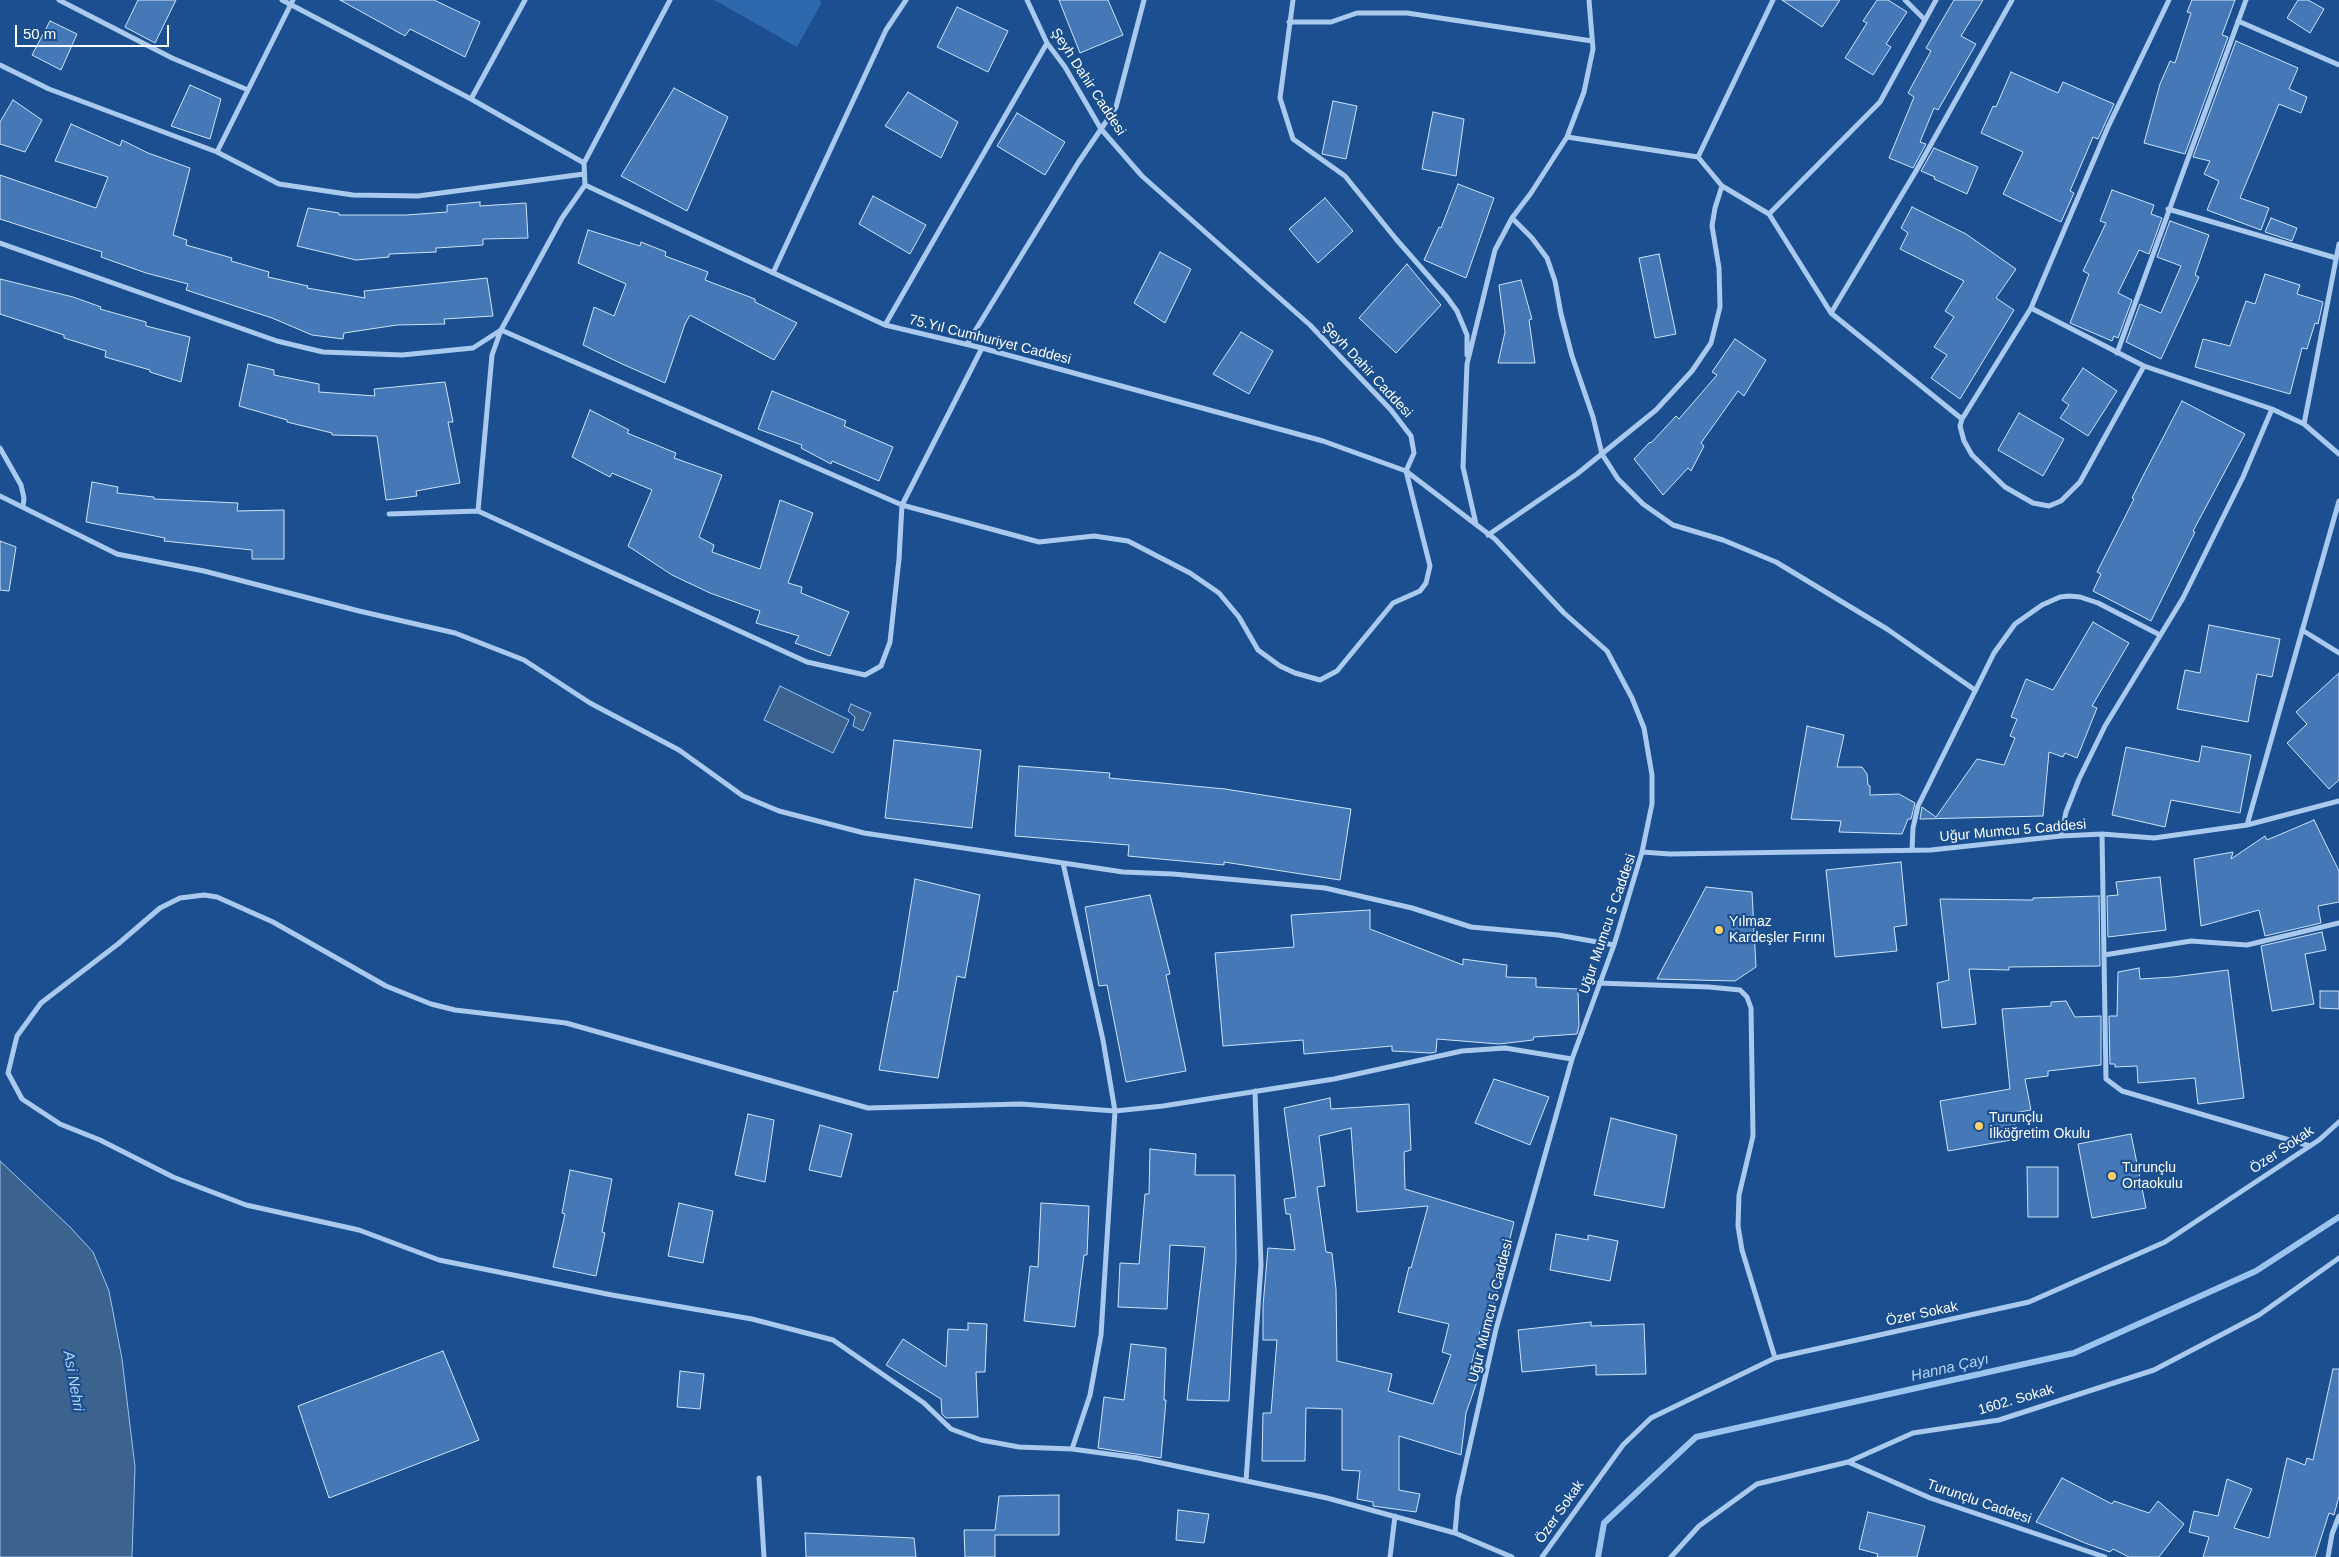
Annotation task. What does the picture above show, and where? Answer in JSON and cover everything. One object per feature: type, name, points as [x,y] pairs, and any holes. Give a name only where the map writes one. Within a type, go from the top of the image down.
[{"type":"street","points":[[58,0],[172,58],[248,90]]},
{"type":"street","points":[[282,0],[291,2],[584,163]]},
{"type":"street","points":[[470,99],[525,0]]},
{"type":"street","points":[[478,511],[492,355],[501,330],[562,218],[585,186],[584,163],[670,0]]},
{"type":"street","points":[[772,273],[886,30],[906,0]]},
{"type":"street","name":"Şeyh Dahir Caddesi","points":[[1027,0],[1047,43],[1065,67],[1101,128],[1142,176],[1310,325],[1391,410],[1411,436],[1414,453],[1406,471]]},
{"type":"street","points":[[967,344],[1078,163],[1116,107],[1144,0]]},
{"type":"street","points":[[1293,0],[1280,98],[1293,139],[1345,176],[1396,239],[1446,296],[1457,311],[1467,335],[1462,466],[1476,525]]},
{"type":"street","points":[[1467,364],[1495,250],[1512,218],[1531,193],[1567,137],[1584,92],[1593,49],[1589,0]]},
{"type":"street","points":[[1698,157],[1773,0]]},
{"type":"street","points":[[1905,0],[1925,20]]},
{"type":"street","points":[[1769,214],[1880,102],[1936,0]]},
{"type":"street","points":[[1831,313],[1916,171],[2012,0]]},
{"type":"street","points":[[2144,366],[2080,482],[2061,501],[2049,506],[2033,503],[2005,487],[1972,455],[1964,441],[1960,426],[1962,419],[2031,308],[2108,127],[2169,0]]},
{"type":"street","points":[[2117,353],[2246,0]]},
{"type":"street","points":[[217,152],[291,2]]},
{"type":"street","points":[[1289,22],[1331,22],[1357,13],[1407,13],[1592,42]]},
{"type":"street","points":[[2238,21],[2339,64]]},
{"type":"street","points":[[885,326],[1047,43]]},
{"type":"street","points":[[0,65],[49,89],[217,152],[279,184],[353,195],[418,196],[584,174]]},
{"type":"street","points":[[1567,137],[1698,157],[1722,186],[1769,214],[1831,313],[1962,419]]},
{"type":"street","name":"75.Yıl Cumhuriyet Caddesi","points":[[585,186],[885,326],[967,344],[1323,441],[1406,471]]},
{"type":"street","points":[[1488,534],[1577,474],[1656,410],[1692,370],[1711,343],[1720,307],[1719,268],[1712,226],[1722,186]]},
{"type":"street","points":[[2168,210],[2336,258]]},
{"type":"street","points":[[1512,218],[1532,238],[1547,258],[1555,281],[1560,314],[1602,454],[1618,479],[1630,492],[1643,504],[1673,525],[1723,540],[1776,562],[1887,629],[1975,690]]},
{"type":"street","points":[[0,243],[277,341],[323,352],[402,355],[473,348],[501,330]]},
{"type":"street","points":[[2304,424],[2339,244]]},
{"type":"street","points":[[2031,308],[2144,366],[2272,409],[2304,424],[2339,454]]},
{"type":"street","points":[[501,330],[902,505],[1039,542],[1094,536],[1128,541],[1190,573],[1219,594],[1239,617],[1258,650],[1280,666],[1295,673],[1320,680],[1337,671],[1393,603],[1420,591],[1426,583],[1430,566],[1406,471]]},
{"type":"street","points":[[389,514],[478,511],[807,662],[866,675],[881,666],[890,642],[899,559],[902,505],[982,348]]},
{"type":"street","points":[[2061,836],[2066,812],[2079,779],[2105,726],[2191,580],[2243,477],[2272,409]]},
{"type":"street","points":[[0,448],[20,485],[24,498],[23,507]]},
{"type":"street","points":[[1406,471],[1488,534],[1564,613],[1607,651],[1632,698],[1644,728],[1652,775],[1652,804],[1642,852]]},
{"type":"street","points":[[0,496],[117,554],[204,571],[359,611],[456,633],[524,660],[590,704],[679,750],[743,796],[779,811],[864,833],[1123,872],[1181,875],[1325,888],[1412,908],[1471,928],[1558,935],[1614,945]]},
{"type":"street","points":[[2247,825],[2339,501]]},
{"type":"street","points":[[1912,850],[1913,828],[1918,806],[1975,690],[2007,633],[2028,614],[2060,597],[2074,596],[2089,599],[2160,635]]},
{"type":"street","points":[[2302,630],[2339,654]]},
{"type":"street","name":"Uğur Mumcu 5 Caddesi","points":[[1455,1533],[1458,1498],[1496,1329],[1572,1058],[1598,983],[1614,945],[1642,852],[1670,854],[1931,850],[2061,836],[2102,834],[2154,838],[2247,825],[2339,801]]},
{"type":"street","points":[[2102,834],[2106,1079],[2122,1091],[2310,1146]]},
{"type":"street","points":[[1063,863],[1103,1040],[1115,1111],[1101,1335],[1090,1395],[1072,1449]]},
{"type":"street","points":[[1512,1557],[1455,1533],[1327,1498],[1138,1458],[1072,1449],[1043,1449],[999,1444],[951,1429],[924,1403],[833,1340],[752,1319],[612,1295],[439,1260],[359,1230],[246,1205],[173,1177],[100,1140],[60,1124],[22,1099],[8,1073],[16,1036],[42,1003],[118,944],[160,908],[180,898],[204,895],[217,897],[273,922],[386,986],[431,1004],[456,1010],[566,1023],[868,1108],[1021,1104],[1115,1111],[1164,1106],[1334,1079],[1462,1051],[1505,1048],[1572,1058]]},
{"type":"street","points":[[2104,954],[2191,941],[2247,946],[2339,924]]},
{"type":"street","points":[[1598,983],[1709,987],[1740,990],[1747,997],[1751,1008],[1753,1136],[1739,1195],[1738,1226],[1742,1250],[1774,1358]]},
{"type":"street","points":[[1246,1481],[1261,1265],[1255,1091]]},
{"type":"street","name":"Özer Sokak","points":[[1542,1557],[1612,1459],[1651,1418],[1774,1358],[2029,1302],[2165,1242],[2310,1146],[2339,1122]]},
{"type":"street","name":"1602. Sokak","points":[[1671,1557],[1699,1526],[1757,1484],[1848,1462],[1913,1433],[1999,1420],[2154,1370],[2259,1314],[2339,1258]]},
{"type":"street","name":"Turunçlu Caddesi","points":[[1848,1462],[1930,1498],[2105,1557]]},
{"type":"street","points":[[759,1478],[764,1557]]},
{"type":"street","points":[[1390,1557],[1395,1516]]},
{"type":"street","points":[[2328,1557],[2332,1534],[2339,1516]]},
{"type":"shaded area","points":[[714,0],[819,0],[822,2],[797,47]]},
{"type":"water","points":[[780,686],[849,720],[833,753],[764,720]]},
{"type":"water","points":[[851,704],[871,713],[863,731],[853,726],[855,717],[848,711]]},
{"type":"water","name":"Asi Nehri","points":[[0,1161],[70,1227],[93,1252],[109,1291],[122,1359],[135,1467],[132,1557],[0,1557]]},
{"type":"building","points":[[138,0],[176,0],[155,43],[125,27]]},
{"type":"building","points":[[340,0],[434,0],[480,22],[465,57],[410,29],[405,36]]},
{"type":"building","points":[[1059,0],[1108,0],[1123,35],[1080,53]]},
{"type":"building","points":[[1782,0],[1840,0],[1822,27]]},
{"type":"building","points":[[1877,0],[1888,0],[1907,12],[1886,44],[1891,47],[1873,75],[1845,58],[1867,23],[1863,21]]},
{"type":"building","points":[[1954,0],[1983,0],[1961,36],[1976,44],[1938,110],[1934,108],[1920,142],[1926,144],[1913,168],[1889,158],[1914,97],[1908,93],[1931,51],[1926,48]]},
{"type":"building","points":[[2192,0],[2235,0],[2222,35],[2228,37],[2185,154],[2144,143],[2160,84],[2170,61],[2175,63],[2191,13],[2187,12]]},
{"type":"building","points":[[2298,0],[2308,0],[2324,9],[2310,33],[2287,18]]},
{"type":"building","points":[[957,7],[1008,31],[988,72],[937,47]]},
{"type":"building","points":[[50,21],[77,34],[61,70],[32,55]]},
{"type":"building","points":[[2236,41],[2298,68],[2289,89],[2307,97],[2301,113],[2279,104],[2240,198],[2269,208],[2261,230],[2207,210],[2219,181],[2204,174],[2210,161],[2193,157]]},
{"type":"building","points":[[2011,72],[2058,93],[2063,82],[2114,104],[2098,139],[2093,137],[2070,191],[2074,193],[2061,222],[2003,194],[2023,152],[1981,133],[1993,106],[1996,107]]},
{"type":"building","points":[[190,85],[221,99],[210,139],[171,126]]},
{"type":"building","points":[[674,88],[728,117],[687,211],[621,176]]},
{"type":"building","points":[[908,92],[958,122],[941,158],[885,126]]},
{"type":"building","points":[[13,100],[42,120],[25,152],[0,144],[0,122]]},
{"type":"building","points":[[1333,101],[1357,106],[1346,159],[1322,154]]},
{"type":"building","points":[[1433,112],[1464,119],[1456,176],[1422,169]]},
{"type":"building","points":[[1017,113],[1065,142],[1045,175],[997,146]]},
{"type":"building","points":[[71,124],[120,146],[122,140],[148,153],[190,168],[173,235],[187,240],[186,245],[232,258],[231,261],[269,272],[268,277],[308,286],[307,288],[365,298],[364,291],[487,278],[493,316],[444,319],[445,324],[397,325],[344,333],[343,339],[312,335],[272,318],[186,290],[188,284],[146,273],[101,257],[102,252],[0,219],[0,175],[96,208],[108,177],[55,161]]},
{"type":"building","points":[[1934,148],[1978,167],[1967,194],[1921,171]]},
{"type":"building","points":[[1458,184],[1494,198],[1466,278],[1424,260],[1439,227],[1441,228]]},
{"type":"building","points":[[2112,190],[2154,205],[2151,214],[2162,218],[2149,254],[2139,250],[2118,293],[2132,300],[2118,338],[2114,336],[2112,341],[2070,323],[2089,274],[2083,271],[2106,223],[2100,221]]},
{"type":"building","points":[[873,196],[926,225],[910,254],[859,224]]},
{"type":"building","points":[[1325,198],[1353,231],[1318,263],[1289,229]]},
{"type":"building","points":[[480,202],[480,206],[526,203],[528,238],[483,239],[483,245],[436,248],[436,252],[389,254],[389,257],[356,260],[297,246],[308,208],[339,213],[339,215],[406,215],[447,212],[447,205]]},
{"type":"building","points":[[1912,207],[1966,234],[2016,269],[1996,298],[2014,310],[1960,399],[1931,378],[1947,355],[1934,347],[1954,317],[1945,311],[1964,281],[1900,249],[1908,233],[1901,228]]},
{"type":"building","points":[[2271,218],[2297,228],[2292,241],[2265,232]]},
{"type":"building","points":[[2170,221],[2209,235],[2195,275],[2199,277],[2161,359],[2126,342],[2140,304],[2161,313],[2181,266],[2157,257]]},
{"type":"building","points":[[588,230],[640,246],[641,242],[666,252],[665,256],[708,272],[705,280],[755,299],[755,302],[797,323],[774,360],[690,315],[685,324],[665,383],[620,363],[583,345],[594,307],[614,316],[626,284],[578,263]]},
{"type":"building","points":[[1160,252],[1191,269],[1165,323],[1134,303]]},
{"type":"building","points":[[1659,254],[1676,334],[1655,338],[1639,258]]},
{"type":"building","points":[[1407,264],[1441,305],[1396,353],[1359,318]]},
{"type":"building","points":[[2265,274],[2300,285],[2297,294],[2323,302],[2318,324],[2315,323],[2307,349],[2302,348],[2290,394],[2195,367],[2203,339],[2230,346],[2246,301],[2255,304]]},
{"type":"building","points":[[0,279],[73,297],[101,307],[100,309],[146,322],[146,326],[190,337],[181,382],[150,372],[150,370],[105,357],[106,351],[64,338],[64,335],[0,314]]},
{"type":"building","points":[[1521,280],[1532,319],[1529,320],[1535,363],[1498,363],[1505,332],[1499,285]]},
{"type":"building","points":[[1241,332],[1273,351],[1249,394],[1213,374]]},
{"type":"building","points":[[1735,339],[1766,360],[1744,396],[1738,391],[1701,443],[1704,446],[1691,471],[1688,468],[1663,495],[1634,459],[1676,416],[1679,419],[1717,375],[1712,372]]},
{"type":"building","points":[[248,364],[274,370],[274,375],[319,384],[319,392],[375,396],[374,389],[445,382],[453,422],[448,422],[460,483],[416,491],[417,496],[386,500],[377,436],[332,435],[332,433],[287,422],[287,420],[239,406]]},
{"type":"building","points":[[2083,368],[2117,391],[2088,436],[2060,418],[2069,405],[2062,400]]},
{"type":"building","points":[[772,391],[846,421],[844,426],[893,447],[879,481],[832,461],[831,464],[801,448],[802,445],[758,429]]},
{"type":"building","points":[[2182,401],[2245,434],[2193,531],[2195,532],[2151,621],[2093,591],[2101,574],[2097,572],[2134,499],[2132,498]]},
{"type":"building","points":[[590,410],[629,430],[627,433],[676,453],[674,458],[722,475],[699,537],[714,545],[712,552],[760,569],[780,500],[813,513],[788,583],[802,587],[801,593],[849,612],[830,656],[795,643],[799,636],[756,623],[760,611],[710,593],[672,575],[628,546],[652,490],[612,473],[610,477],[572,457]]},
{"type":"building","points":[[2019,413],[2064,439],[2043,476],[1998,450]]},
{"type":"building","points":[[92,482],[118,487],[117,493],[154,497],[154,499],[238,503],[237,511],[284,510],[284,559],[252,559],[252,550],[164,541],[165,538],[86,522]]},
{"type":"building","points":[[0,541],[16,547],[9,591],[0,590]]},
{"type":"building","points":[[2093,622],[2129,643],[2092,706],[2097,708],[2077,758],[2065,753],[2063,757],[2049,752],[2043,816],[1920,819],[1922,807],[1936,817],[1977,759],[2004,765],[2015,738],[2010,736],[2017,719],[2011,717],[2026,679],[2053,690]]},
{"type":"building","points":[[2209,625],[2280,639],[2272,677],[2257,674],[2248,722],[2177,709],[2185,670],[2200,673]]},
{"type":"building","points":[[2339,673],[2339,780],[2329,789],[2287,743],[2307,724],[2296,712]]},
{"type":"building","points":[[1807,726],[1844,735],[1837,767],[1862,767],[1867,774],[1870,795],[1899,794],[1915,803],[1911,819],[1908,819],[1902,834],[1839,832],[1841,821],[1791,819]]},
{"type":"building","points":[[894,740],[981,750],[972,828],[885,818]]},
{"type":"building","points":[[2202,746],[2251,755],[2240,813],[2171,800],[2165,827],[2112,815],[2126,747],[2199,762]]},
{"type":"building","points":[[1019,766],[1110,773],[1109,778],[1225,789],[1351,809],[1340,880],[1224,862],[1224,865],[1128,856],[1129,845],[1015,836]]},
{"type":"building","points":[[2314,820],[2339,871],[2339,902],[2318,906],[2321,923],[2265,936],[2259,910],[2201,926],[2194,859],[2233,852],[2231,859],[2265,836],[2267,840]]},
{"type":"building","points":[[1901,862],[1907,925],[1894,927],[1897,951],[1835,957],[1826,870]]},
{"type":"building","points":[[2160,877],[2166,930],[2108,937],[2107,896],[2118,895],[2116,882]]},
{"type":"building","points":[[915,879],[980,895],[965,978],[957,976],[938,1078],[879,1070],[894,991],[897,992]]},
{"type":"building","name":"Yılmaz Kardeşler Fırını","points":[[1706,887],[1752,892],[1756,967],[1735,981],[1657,979]]},
{"type":"building","points":[[1150,895],[1170,974],[1166,975],[1186,1071],[1126,1082],[1107,985],[1099,986],[1085,907]]},
{"type":"building","points":[[2099,896],[2100,966],[2009,967],[2009,970],[1969,969],[1976,1024],[1942,1028],[1937,983],[1949,980],[1940,899],[2033,900],[2033,898]]},
{"type":"building","points":[[1370,910],[1370,929],[1463,965],[1463,959],[1507,965],[1506,977],[1536,978],[1536,987],[1578,989],[1579,1026],[1577,1034],[1534,1037],[1533,1040],[1499,1044],[1437,1039],[1436,1052],[1430,1053],[1392,1051],[1392,1046],[1304,1054],[1303,1040],[1223,1046],[1215,953],[1294,947],[1291,915]]},
{"type":"building","points":[[2322,932],[2326,950],[2305,954],[2314,1004],[2272,1011],[2261,946]]},
{"type":"building","points":[[2139,968],[2140,979],[2228,970],[2244,1098],[2198,1104],[2195,1078],[2138,1083],[2137,1066],[2115,1067],[2115,1064],[2110,1064],[2109,1016],[2117,1016],[2118,972]]},
{"type":"building","points":[[2320,991],[2339,991],[2339,1009],[2320,1008]]},
{"type":"building","points":[[2066,1001],[2075,1017],[2101,1016],[2101,1065],[2048,1071],[2048,1076],[2025,1079],[2031,1110],[2013,1113],[2017,1139],[1948,1151],[1940,1101],[2010,1089],[2002,1009],[2051,1006],[2051,1002]]},
{"type":"building","points":[[1494,1079],[1549,1097],[1530,1145],[1475,1123]]},
{"type":"building","points":[[1330,1098],[1331,1109],[1409,1104],[1411,1150],[1404,1152],[1405,1189],[1514,1222],[1487,1332],[1480,1331],[1470,1370],[1480,1373],[1466,1413],[1461,1455],[1399,1436],[1399,1490],[1420,1494],[1416,1512],[1373,1506],[1373,1502],[1357,1499],[1360,1471],[1342,1470],[1342,1409],[1306,1408],[1305,1461],[1262,1461],[1263,1413],[1271,1413],[1277,1340],[1263,1340],[1263,1306],[1268,1248],[1295,1250],[1290,1214],[1286,1214],[1284,1199],[1296,1197],[1284,1108]],"holes":[[[1351,1128],[1357,1212],[1428,1206],[1411,1268],[1409,1267],[1398,1312],[1449,1324],[1442,1352],[1451,1355],[1433,1404],[1388,1391],[1392,1374],[1337,1361],[1336,1289],[1332,1253],[1326,1252],[1317,1187],[1325,1186],[1319,1136]]]},
{"type":"building","points":[[748,1114],[774,1120],[765,1182],[735,1175]]},
{"type":"building","points":[[1611,1118],[1677,1135],[1664,1208],[1594,1195]]},
{"type":"building","points":[[820,1125],[852,1134],[841,1177],[809,1170]]},
{"type":"building","name":"Turunçlu Ortaokulu","points":[[2131,1134],[2146,1208],[2092,1218],[2078,1144]]},
{"type":"building","points":[[1150,1149],[1196,1154],[1195,1175],[1235,1175],[1236,1260],[1229,1401],[1187,1400],[1205,1247],[1170,1245],[1167,1309],[1118,1307],[1120,1263],[1139,1264],[1145,1194],[1149,1194]]},
{"type":"building","points":[[2027,1167],[2058,1167],[2058,1217],[2028,1217]]},
{"type":"building","points":[[570,1170],[612,1179],[602,1232],[605,1233],[596,1276],[553,1267],[565,1214],[562,1213]]},
{"type":"building","points":[[679,1203],[713,1211],[703,1263],[668,1256]]},
{"type":"building","points":[[1041,1203],[1089,1206],[1087,1255],[1084,1255],[1075,1327],[1024,1321],[1030,1266],[1038,1267]]},
{"type":"building","points":[[1556,1234],[1588,1240],[1588,1235],[1618,1241],[1610,1281],[1550,1270]]},
{"type":"building","points":[[1591,1322],[1591,1326],[1644,1324],[1646,1374],[1596,1375],[1596,1365],[1522,1372],[1518,1330]]},
{"type":"building","points":[[968,1323],[987,1324],[985,1372],[976,1372],[978,1417],[946,1418],[942,1414],[941,1399],[886,1365],[903,1339],[946,1367],[948,1329],[968,1330]]},
{"type":"building","points":[[1131,1344],[1166,1348],[1164,1400],[1166,1400],[1161,1458],[1098,1448],[1104,1397],[1124,1400]]},
{"type":"building","points":[[443,1351],[479,1440],[329,1498],[298,1406]]},
{"type":"building","points":[[2333,1369],[2339,1369],[2339,1496],[2334,1515],[2329,1513],[2315,1557],[2203,1557],[2209,1537],[2189,1532],[2194,1511],[2218,1516],[2227,1479],[2252,1489],[2234,1528],[2269,1538],[2287,1458],[2305,1465],[2307,1458],[2313,1460]]},
{"type":"building","points":[[680,1371],[704,1374],[700,1409],[677,1407]]},
{"type":"building","points":[[2062,1478],[2112,1504],[2114,1501],[2149,1513],[2158,1501],[2184,1524],[2159,1557],[2129,1557],[2113,1549],[2110,1552],[2085,1543],[2036,1522]]},
{"type":"building","points":[[1059,1495],[1059,1535],[995,1535],[995,1557],[965,1557],[964,1530],[995,1530],[999,1496]]},
{"type":"building","points":[[1178,1510],[1209,1514],[1204,1543],[1176,1540]]},
{"type":"building","points":[[1868,1512],[1925,1526],[1917,1557],[1877,1557],[1878,1554],[1859,1549]]},
{"type":"building","points":[[805,1533],[914,1538],[916,1557],[806,1557]]},
{"type":"waterway","name":"Hanna Çayı","points":[[1598,1557],[1604,1523],[1696,1437],[2074,1353],[2256,1271],[2339,1217]]},
{"type":"place","name":"Yılmaz Kardeşler Fırını","points":[[1719,930]]},
{"type":"place","name":"Turunçlu İlköğretim Okulu","points":[[1979,1126]]},
{"type":"place","name":"Turunçlu Ortaokulu","points":[[2112,1176]]}]
